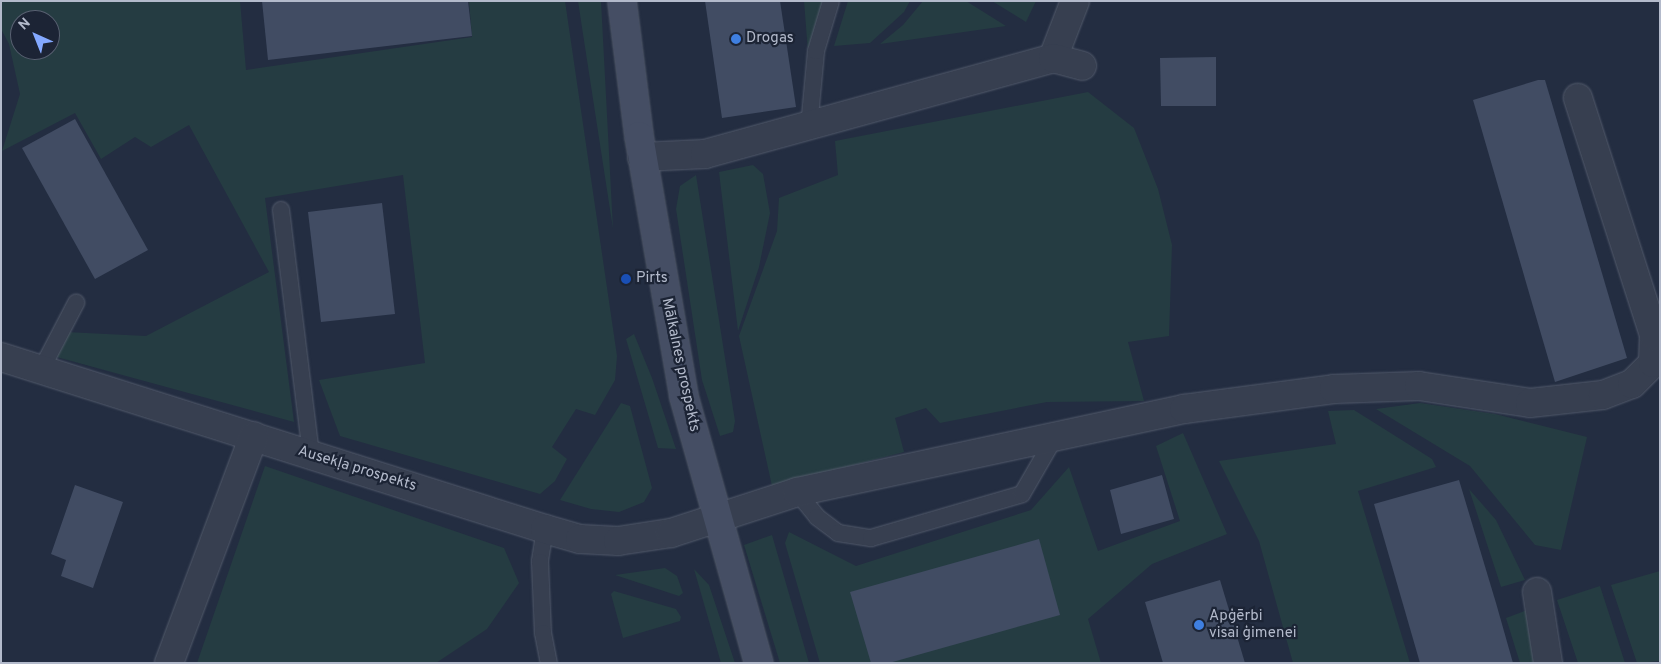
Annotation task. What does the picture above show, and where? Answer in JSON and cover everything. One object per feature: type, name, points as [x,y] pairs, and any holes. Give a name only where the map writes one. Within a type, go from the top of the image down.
[{"type":"main road","name":"Mālkalnes prospekts","points":[[622,1],[642,157],[684,397],[759,663]]},
{"type":"street","points":[[1053,58],[1075,1]]},
{"type":"street","points":[[642,157],[705,154],[809,127],[1053,58],[1082,66]]},
{"type":"street","name":"Ausekļa prospekts","points":[[1,357],[580,540],[618,541],[671,533],[797,492],[1184,409],[1334,389],[1419,386],[1530,403],[1603,395],[1632,384],[1653,362],[1657,334],[1578,98]]},
{"type":"street","points":[[168,663],[254,436]]},
{"type":"street","points":[[1536,592],[1548,663]]},
{"type":"lane","points":[[809,127],[816,51],[831,1]]},
{"type":"lane","points":[[281,210],[312,456]]},
{"type":"lane","points":[[41,370],[76,303]]},
{"type":"lane","points":[[797,492],[817,517],[838,533],[871,538],[1022,494],[1056,435]]},
{"type":"lane","points":[[545,529],[540,562],[544,633],[549,663]]},
{"type":"green space","points":[[1,1],[240,1],[246,70],[472,37],[469,1],[565,1],[617,356],[615,380],[595,415],[576,409],[552,447],[567,459],[555,481],[540,494],[340,436],[319,380],[425,363],[403,175],[265,198],[294,422],[53,356],[66,332],[146,336],[269,272],[189,125],[151,147],[135,137],[101,159],[75,113],[2,151],[20,94],[13,60],[60,60],[60,10],[10,10],[10,49],[1,29]]},
{"type":"green space","points":[[578,1],[601,1],[613,229],[583,34]]},
{"type":"green space","points":[[804,1],[824,1],[808,52]]},
{"type":"green space","points":[[848,1],[910,1],[904,12],[870,43],[834,46]]},
{"type":"green space","points":[[923,1],[966,1],[1006,26],[880,44],[903,25]]},
{"type":"green space","points":[[992,1],[1036,1],[1026,22]]},
{"type":"green space","points":[[1088,92],[1134,128],[1158,189],[1172,245],[1169,336],[1128,342],[1144,401],[1047,402],[940,423],[926,408],[895,418],[904,452],[772,486],[739,336],[777,231],[779,198],[838,175],[835,141]]},
{"type":"green space","points":[[753,165],[763,174],[770,213],[759,267],[738,331],[719,172]]},
{"type":"green space","points":[[696,175],[735,421],[733,432],[720,436],[702,380],[676,209],[680,186]]},
{"type":"green space","points":[[634,334],[652,378],[676,449],[658,448],[626,339]]},
{"type":"green space","points":[[621,403],[630,406],[652,488],[644,502],[619,512],[591,509],[560,500]]},
{"type":"green space","points":[[1420,403],[1495,414],[1587,437],[1561,550],[1535,545],[1470,466],[1376,409]]},
{"type":"green space","points":[[1354,410],[1432,459],[1436,467],[1358,491],[1410,663],[1293,663],[1259,541],[1219,461],[1336,444],[1328,411]]},
{"type":"green space","points":[[1183,433],[1227,534],[1152,564],[1088,619],[1101,663],[820,663],[785,543],[789,532],[856,566],[1031,510],[1069,467],[1098,551],[1180,521],[1156,446]]},
{"type":"green space","points":[[265,466],[504,548],[519,583],[487,629],[436,663],[197,663]]},
{"type":"green space","points":[[1469,489],[1496,520],[1525,580],[1501,587]]},
{"type":"green space","points":[[772,535],[809,663],[780,663],[744,545]]},
{"type":"green space","points":[[665,568],[677,576],[683,593],[679,596],[615,575]]},
{"type":"green space","points":[[694,569],[709,585],[735,663],[721,663]]},
{"type":"green space","points":[[1660,571],[1660,661],[1637,663],[1611,585]]},
{"type":"green space","points":[[1600,586],[1625,663],[1578,663],[1557,600]]},
{"type":"green space","points":[[614,591],[676,609],[681,617],[680,621],[623,638],[611,594]]},
{"type":"green space","points":[[1530,609],[1537,663],[1520,663],[1506,618]]},
{"type":"building","points":[[262,1],[468,1],[472,36],[268,60]]},
{"type":"building","points":[[705,1],[780,1],[796,107],[722,118]]},
{"type":"building","points":[[1216,57],[1216,106],[1161,106],[1160,58]]},
{"type":"building","points":[[1538,80],[1545,80],[1627,358],[1555,382],[1473,100]]},
{"type":"building","points":[[75,119],[148,250],[95,279],[22,148]]},
{"type":"building","points":[[382,203],[395,314],[321,322],[308,212]]},
{"type":"building","points":[[1162,475],[1174,519],[1121,534],[1110,490]]},
{"type":"building","points":[[1459,480],[1513,663],[1420,663],[1374,504]]},
{"type":"building","points":[[75,485],[123,502],[93,588],[61,576],[66,560],[51,554]]},
{"type":"building","points":[[1039,539],[1060,615],[889,663],[871,663],[850,592]]},
{"type":"building","points":[[1220,580],[1245,663],[1163,663],[1145,602]]},
{"type":"place","name":"Drogas","points":[[736,39]]},
{"type":"place","name":"Pirts","points":[[626,279]]},
{"type":"place","name":"Apģērbi visai ģimenei","points":[[1199,625]]}]
